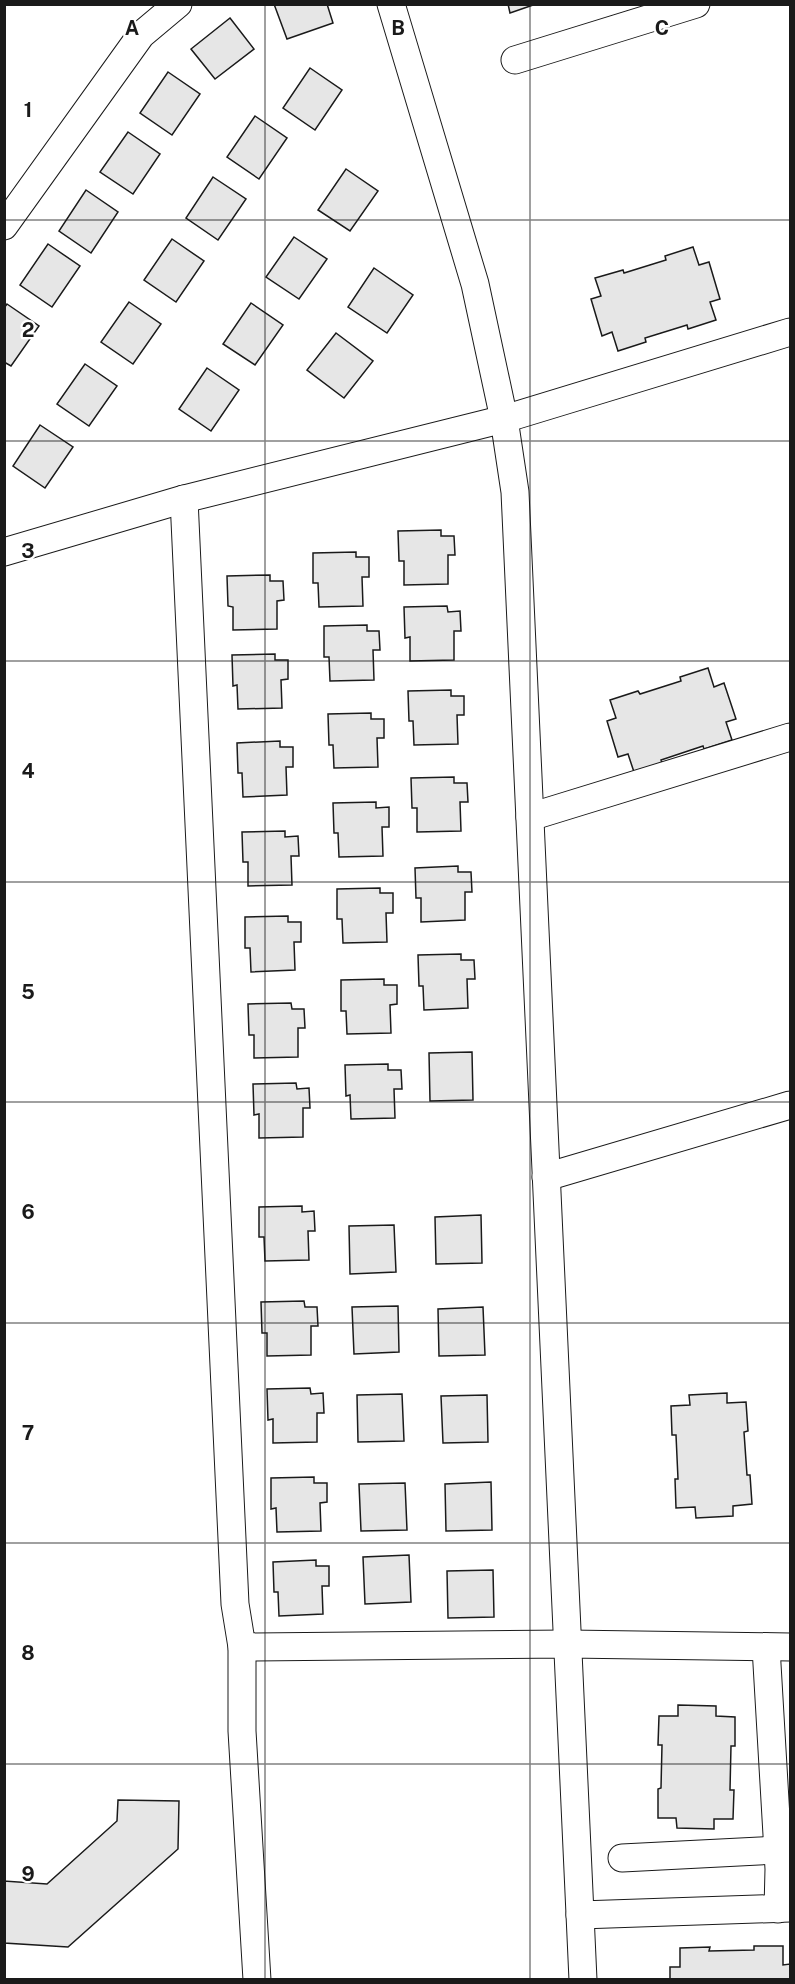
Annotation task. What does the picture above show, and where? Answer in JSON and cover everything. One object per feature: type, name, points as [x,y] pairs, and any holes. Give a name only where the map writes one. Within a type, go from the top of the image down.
[{"type":"street","points":[[4,226],[141,35],[178,4]]},
{"type":"street","points":[[391,4],[475,284],[504,418],[515,492],[583,1980]]},
{"type":"street","points":[[515,60],[689,6]]},
{"type":"street","points":[[4,552],[184,499],[504,418],[790,332]]},
{"type":"street","points":[[184,499],[235,1604],[242,1647],[242,1731],[257,1980]]},
{"type":"street","points":[[530,817],[790,737]]},
{"type":"street","points":[[546,1177],[790,1105]]},
{"type":"street","points":[[242,1647],[568,1644],[778,1647],[784,1908],[580,1915]]},
{"type":"street","points":[[622,1858],[781,1834]]},
{"type":"building","points":[[274,4],[327,4],[333,23],[287,39]]},
{"type":"building","points":[[508,4],[536,4],[510,13]]},
{"type":"building","points":[[230,18],[254,49],[215,79],[191,49]]},
{"type":"building","points":[[310,68],[342,90],[315,130],[283,108]]},
{"type":"building","points":[[168,72],[200,94],[172,135],[140,113]]},
{"type":"building","points":[[255,116],[287,138],[259,179],[227,157]]},
{"type":"building","points":[[128,132],[160,154],[133,194],[100,172]]},
{"type":"building","points":[[346,169],[378,191],[350,231],[318,210]]},
{"type":"building","points":[[213,177],[246,199],[218,240],[186,218]]},
{"type":"building","points":[[86,190],[118,212],[91,253],[59,231]]},
{"type":"building","points":[[294,237],[327,259],[299,299],[266,277]]},
{"type":"building","points":[[172,239],[204,261],[176,302],[144,280]]},
{"type":"building","points":[[48,244],[80,266],[52,307],[20,285]]},
{"type":"building","points":[[693,247],[699,265],[709,262],[720,299],[710,302],[716,320],[688,329],[687,325],[645,338],[646,342],[618,351],[612,332],[602,336],[591,299],[601,296],[595,278],[623,270],[624,273],[666,260],[665,256]]},
{"type":"building","points":[[374,268],[413,295],[387,333],[348,307]]},
{"type":"building","points":[[129,302],[161,324],[133,364],[101,342]]},
{"type":"building","points":[[251,303],[283,325],[255,365],[223,344]]},
{"type":"building","points":[[7,304],[39,326],[11,366],[4,362],[4,308]]},
{"type":"building","points":[[336,333],[373,361],[344,398],[307,370]]},
{"type":"building","points":[[85,364],[117,386],[89,426],[57,404]]},
{"type":"building","points":[[207,368],[239,390],[211,431],[179,409]]},
{"type":"building","points":[[40,425],[73,447],[45,488],[13,466]]},
{"type":"building","points":[[441,530],[441,536],[454,536],[455,555],[448,555],[448,584],[404,585],[404,561],[399,561],[398,531]]},
{"type":"building","points":[[356,552],[356,557],[369,557],[369,577],[362,577],[363,606],[319,607],[318,583],[313,583],[313,553]]},
{"type":"building","points":[[270,575],[270,581],[283,581],[284,600],[277,601],[277,629],[233,630],[233,607],[228,606],[227,576]]},
{"type":"building","points":[[447,606],[448,612],[460,611],[461,631],[454,631],[454,660],[410,661],[410,637],[405,638],[404,607]]},
{"type":"building","points":[[367,625],[367,631],[379,631],[380,650],[373,650],[374,680],[330,681],[329,657],[324,657],[324,626]]},
{"type":"building","points":[[275,654],[275,660],[288,660],[288,679],[281,680],[282,708],[238,709],[237,685],[233,686],[232,655]]},
{"type":"building","points":[[708,668],[714,687],[724,683],[736,719],[726,722],[732,740],[704,749],[703,746],[634,772],[628,754],[618,757],[607,721],[616,718],[610,700],[638,691],[640,694],[681,681],[680,677]]},
{"type":"building","points":[[451,690],[451,696],[464,696],[464,715],[457,715],[458,744],[414,745],[413,721],[409,721],[408,691]]},
{"type":"building","points":[[371,713],[371,719],[384,719],[384,738],[377,738],[378,767],[334,768],[333,745],[329,745],[328,714]]},
{"type":"building","points":[[280,741],[280,747],[293,747],[293,767],[286,767],[287,795],[243,797],[242,773],[238,773],[237,743]]},
{"type":"building","points":[[454,777],[454,783],[467,783],[468,802],[460,802],[461,831],[417,832],[417,808],[412,808],[411,778]]},
{"type":"building","points":[[376,802],[376,808],[389,807],[389,827],[382,827],[383,856],[339,857],[338,833],[334,833],[333,803]]},
{"type":"building","points":[[285,831],[285,837],[298,836],[299,856],[291,856],[292,885],[248,886],[248,862],[243,862],[242,832]]},
{"type":"building","points":[[458,866],[458,872],[471,872],[472,892],[465,892],[465,920],[421,922],[421,898],[416,898],[415,868]]},
{"type":"building","points":[[380,888],[380,893],[393,893],[393,913],[386,913],[387,942],[343,943],[342,919],[337,919],[337,889]]},
{"type":"building","points":[[288,916],[288,922],[301,922],[301,942],[294,942],[295,970],[251,972],[250,948],[245,948],[245,917]]},
{"type":"building","points":[[461,954],[461,960],[474,960],[475,979],[467,979],[468,1008],[424,1010],[423,986],[419,986],[418,955]]},
{"type":"building","points":[[384,979],[384,985],[397,985],[397,1004],[390,1005],[391,1033],[347,1034],[346,1011],[341,1011],[341,980]]},
{"type":"building","points":[[291,1003],[292,1009],[304,1009],[305,1028],[298,1028],[298,1057],[254,1058],[254,1035],[249,1035],[248,1004]]},
{"type":"building","points":[[472,1052],[473,1100],[430,1101],[429,1053]]},
{"type":"building","points":[[388,1064],[388,1070],[401,1070],[402,1089],[394,1089],[395,1118],[351,1119],[350,1095],[346,1096],[345,1065]]},
{"type":"building","points":[[296,1083],[297,1089],[309,1088],[310,1108],[303,1108],[303,1137],[259,1138],[259,1114],[254,1115],[253,1084]]},
{"type":"building","points":[[302,1206],[302,1212],[314,1211],[315,1231],[308,1231],[309,1260],[265,1261],[264,1237],[259,1237],[259,1207]]},
{"type":"building","points":[[481,1215],[482,1263],[436,1264],[435,1217]]},
{"type":"building","points":[[394,1225],[396,1272],[350,1274],[349,1226]]},
{"type":"building","points":[[304,1301],[305,1307],[317,1307],[318,1326],[311,1326],[311,1355],[267,1356],[267,1333],[262,1333],[261,1302]]},
{"type":"building","points":[[398,1306],[399,1352],[354,1354],[352,1307]]},
{"type":"building","points":[[483,1307],[485,1355],[439,1356],[438,1309]]},
{"type":"building","points":[[310,1388],[311,1394],[323,1393],[324,1413],[317,1413],[317,1442],[273,1443],[273,1419],[268,1420],[267,1389]]},
{"type":"building","points":[[727,1393],[727,1403],[746,1402],[748,1431],[744,1432],[752,1504],[733,1506],[733,1516],[696,1518],[695,1507],[676,1508],[675,1479],[678,1479],[676,1435],[672,1435],[671,1406],[690,1405],[689,1395]]},
{"type":"building","points":[[402,1394],[404,1441],[358,1442],[357,1395]]},
{"type":"building","points":[[487,1395],[488,1442],[443,1443],[441,1396]]},
{"type":"building","points":[[314,1477],[314,1483],[327,1483],[327,1502],[320,1503],[321,1531],[277,1532],[276,1508],[271,1509],[271,1478]]},
{"type":"building","points":[[491,1482],[492,1530],[446,1531],[445,1484]]},
{"type":"building","points":[[405,1483],[407,1530],[361,1531],[359,1484]]},
{"type":"building","points":[[409,1555],[411,1602],[365,1604],[363,1557]]},
{"type":"building","points":[[316,1560],[316,1566],[329,1566],[329,1586],[322,1586],[323,1614],[279,1616],[278,1592],[274,1592],[273,1562]]},
{"type":"building","points":[[493,1570],[494,1617],[448,1618],[447,1571]]},
{"type":"building","points":[[678,1705],[716,1706],[716,1716],[735,1717],[735,1746],[731,1746],[730,1790],[734,1790],[733,1819],[714,1819],[714,1829],[677,1828],[676,1818],[658,1818],[662,1745],[658,1745],[659,1716],[678,1716]]},
{"type":"building","points":[[118,1800],[179,1801],[178,1849],[68,1947],[4,1943],[4,1881],[47,1884],[117,1821]]},
{"type":"building","points":[[754,1946],[783,1946],[783,1965],[790,1964],[790,1980],[670,1980],[670,1967],[680,1967],[680,1948],[710,1947],[709,1951],[754,1950]]}]
